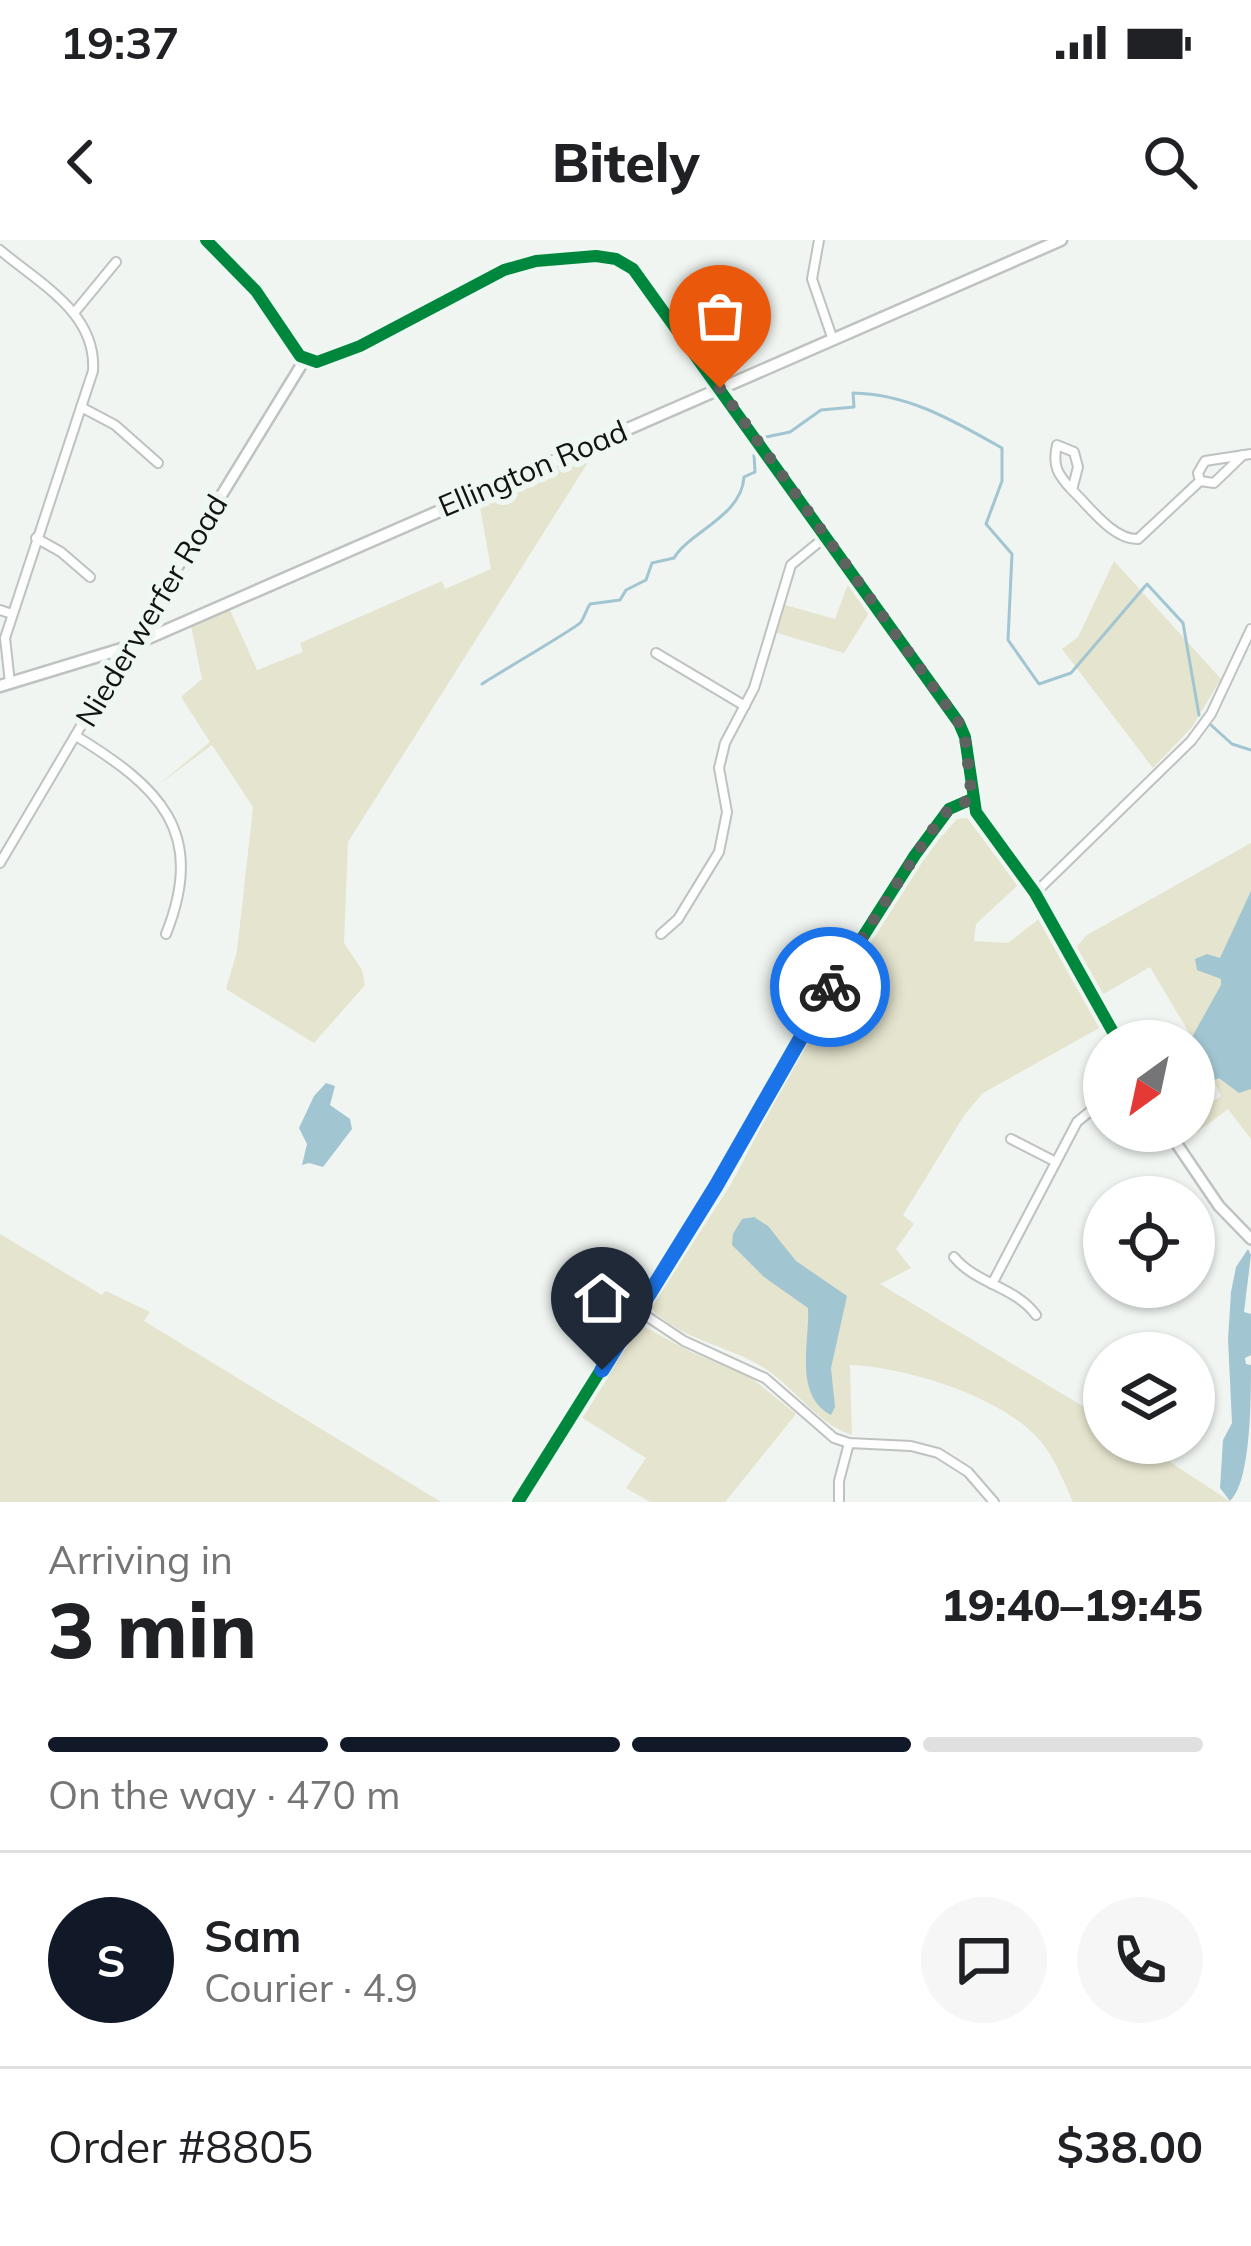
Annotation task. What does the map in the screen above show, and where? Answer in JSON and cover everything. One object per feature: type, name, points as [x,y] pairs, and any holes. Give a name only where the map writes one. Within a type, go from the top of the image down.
[{"type":"main road","name":"Ellington Road","points":[[5,685],[128,647],[1061,240]]},
{"type":"street","points":[[206,240],[256,291],[305,359],[317,362],[360,346],[503,269],[596,256],[616,259],[633,269],[959,723],[972,799],[983,824],[1035,893],[1106,1020]]},
{"type":"street","points":[[818,240],[812,279],[833,340]]},
{"type":"street","points":[[0,250],[74,313],[88,329],[94,350],[93,371],[5,638],[5,685]]},
{"type":"street","points":[[74,313],[116,262]]},
{"type":"street","name":"Niederwerfer Road","points":[[0,863],[305,359]]},
{"type":"street","points":[[81,407],[115,425],[158,463]]},
{"type":"street","points":[[1072,490],[1077,458],[1057,445],[1056,470],[1072,490],[1120,536],[1133,540],[1148,533],[1200,481]]},
{"type":"street","points":[[1200,481],[1214,483],[1247,455]]},
{"type":"street","points":[[1200,481],[1198,473],[1205,461],[1247,455]]},
{"type":"street","points":[[36,538],[90,577]]},
{"type":"street","points":[[662,934],[678,919],[718,852],[727,812],[719,768],[725,743],[745,706],[791,566],[824,538]]},
{"type":"street","points":[[0,610],[12,614]]},
{"type":"street","points":[[1035,893],[1190,741],[1211,714],[1251,629]]},
{"type":"street","points":[[656,653],[745,706]]},
{"type":"street","points":[[76,736],[138,777],[168,815],[182,871],[177,907],[166,934]]},
{"type":"street","points":[[518,1502],[915,855],[949,809],[972,799]]},
{"type":"street","points":[[992,1284],[1054,1161],[1083,1116]]},
{"type":"street","points":[[1011,1139],[1054,1161]]},
{"type":"street","points":[[1183,1152],[1220,1206],[1251,1239]]},
{"type":"street","points":[[954,1257],[963,1268],[1028,1303],[1036,1316]]},
{"type":"street","points":[[639,1311],[684,1341],[765,1378],[819,1427],[849,1443],[911,1446],[938,1453],[968,1472],[994,1502]]},
{"type":"street","points":[[839,1502],[849,1443]]},
{"type":"green space","points":[[594,453],[348,842],[344,943],[362,970],[365,985],[314,1043],[226,989],[237,951],[253,807],[212,745],[158,785],[210,742],[181,697],[202,679],[191,626],[230,610],[257,670],[303,652],[300,643],[442,581],[445,589],[491,569],[479,501]]},
{"type":"green space","points":[[1114,561],[1221,679],[1192,727],[1153,768],[1062,649],[1078,637]]},
{"type":"green space","points":[[848,584],[869,613],[844,653],[777,633],[785,605],[835,619]]},
{"type":"green space","points":[[967,818],[1018,885],[976,924],[974,941],[1008,943],[1040,918],[1097,1020],[1083,1020],[1083,1037],[983,1093],[965,1114],[903,1215],[914,1224],[896,1249],[911,1268],[880,1284],[1083,1406],[1083,1464],[1173,1464],[1231,1502],[1073,1502],[1047,1450],[1018,1421],[974,1396],[897,1371],[850,1365],[852,1435],[827,1422],[761,1366],[675,1327],[651,1308],[731,1184],[777,1097],[773,1097],[934,836],[943,835],[957,819]]},
{"type":"green space","points":[[1251,843],[1251,1139],[1228,1109],[1215,1119],[1215,1100],[1221,1096],[1215,1084],[1215,1020],[1182,1020],[1150,967],[1100,996],[1074,949],[1087,935]]},
{"type":"green space","points":[[0,1234],[102,1295],[106,1291],[150,1312],[144,1321],[441,1502],[0,1502]]},
{"type":"green space","points":[[641,1325],[748,1375],[796,1414],[725,1502],[650,1502],[626,1488],[646,1458],[581,1417]]},
{"type":"water","points":[[1251,891],[1251,1089],[1239,1093],[1215,1080],[1215,1020],[1201,1020],[1221,979],[1197,970],[1195,959],[1207,954],[1220,958]]},
{"type":"water","points":[[326,1083],[335,1086],[330,1105],[350,1119],[352,1129],[323,1167],[302,1165],[307,1144],[299,1128],[314,1096]]},
{"type":"water","points":[[754,1217],[768,1226],[796,1261],[847,1296],[831,1368],[835,1407],[831,1415],[819,1406],[808,1381],[808,1308],[764,1277],[732,1245],[742,1219]]},
{"type":"water","points":[[1248,1249],[1244,1312],[1251,1314],[1251,1355],[1245,1358],[1251,1365],[1250,1418],[1242,1477],[1230,1501],[1220,1488],[1223,1440],[1232,1423],[1231,1292],[1236,1267]]},
{"type":"waterway","points":[[766,437],[790,432],[821,410],[854,407],[853,393],[912,404],[1002,448],[1002,481],[986,524],[1012,554],[1008,640],[1039,684],[1071,673],[1147,584],[1183,623],[1199,715]]},
{"type":"waterway","points":[[482,684],[576,626],[590,604],[620,600],[626,590],[646,580],[652,563],[674,558],[734,502],[744,477],[755,472],[754,455]]},
{"type":"waterway","points":[[1211,725],[1232,744],[1251,750]]},
{"type":"cycle path","points":[[206,240],[256,291],[300,356],[317,362],[360,346],[504,270],[536,261],[596,256],[616,259],[633,269],[959,723],[976,812],[1035,893],[1106,1020]]},
{"type":"cycle path","points":[[518,1502],[915,855],[949,809],[972,799]]},
{"type":"way so far","points":[[720,388],[965,737],[972,799],[949,809],[930,833],[830,987]]},
{"type":"route","points":[[602,1370],[716,1186],[830,987]]}]
